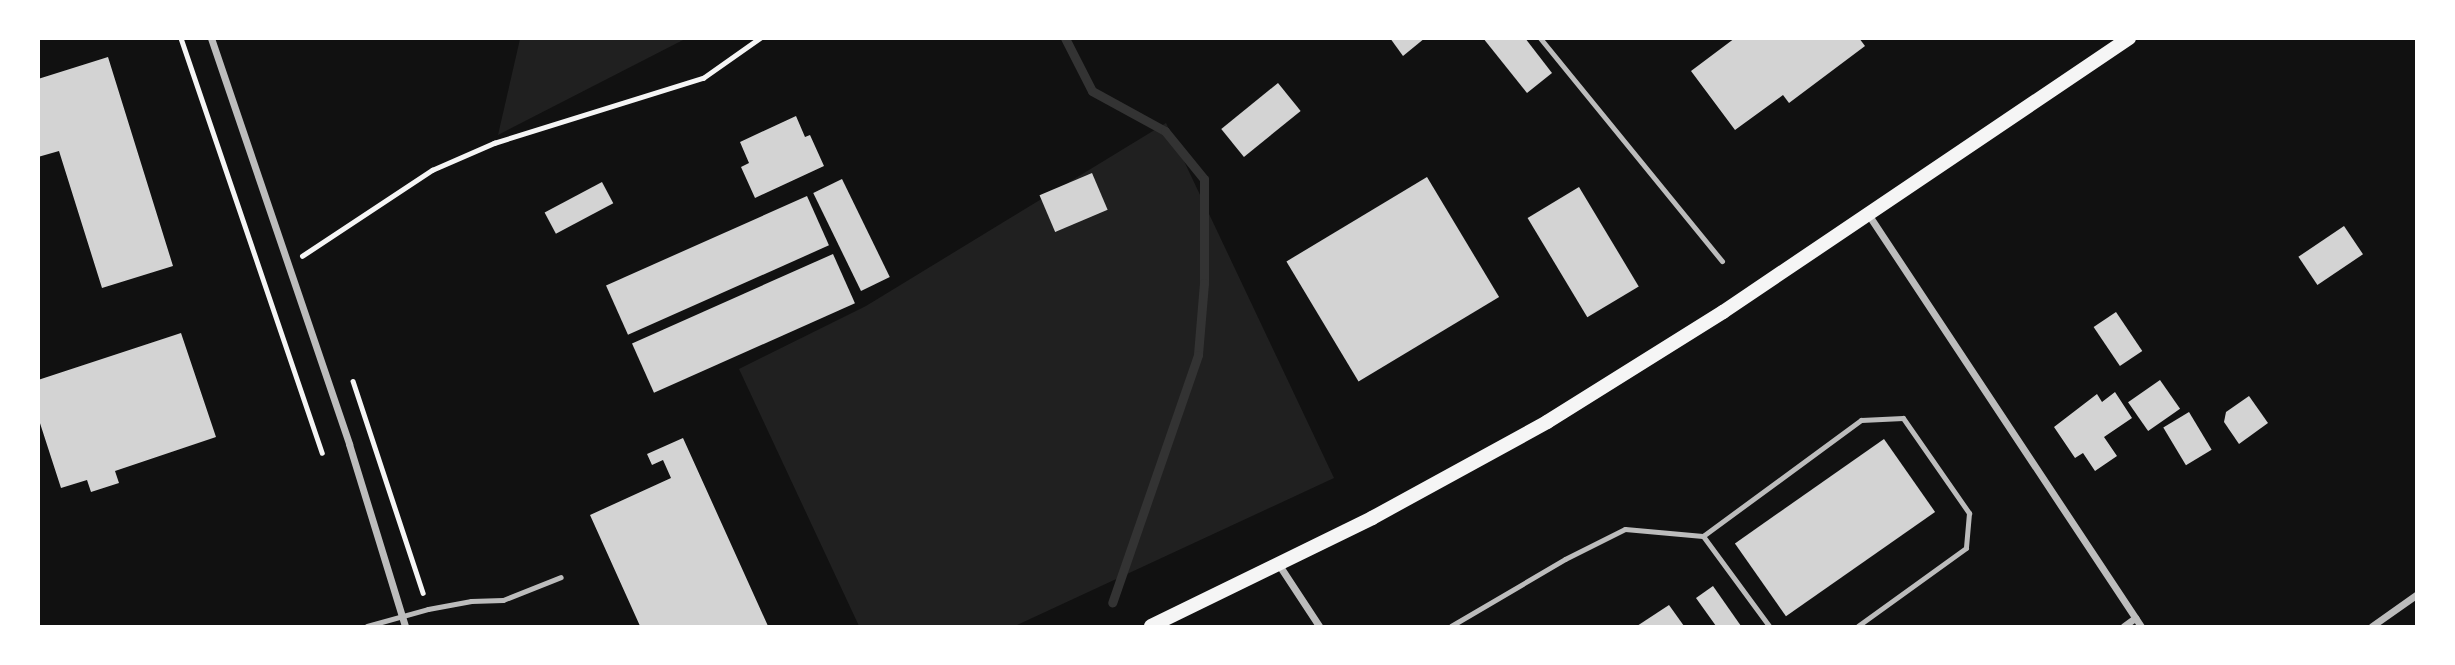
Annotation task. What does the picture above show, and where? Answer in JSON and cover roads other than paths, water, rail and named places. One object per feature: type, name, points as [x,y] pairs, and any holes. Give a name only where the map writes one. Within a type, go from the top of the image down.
[{"type":"main road","points":[[1151,626],[1279,565],[1453,476],[1547,422],[1868,214],[2129,38]]},
{"type":"street","points":[[211,38],[289,264],[405,626]]},
{"type":"street","points":[[1868,214],[2141,626]]},
{"type":"street","points":[[1279,565],[1315,625]]},
{"type":"street","points":[[2372,626],[2417,596]]},
{"type":"street","points":[[2124,626],[2135,618]]},
{"type":"lane","points":[[1540,38],[1722,261]]},
{"type":"lane","points":[[1451,626],[1565,559],[1625,529],[1703,536],[1861,420],[1903,418],[1969,513],[1966,548],[1858,626]]},
{"type":"lane","points":[[1703,536],[1769,626]]},
{"type":"lane","points":[[367,626],[428,609],[471,601],[503,600],[561,577]]},
{"type":"waterway","points":[[1065,38],[1092,91],[1165,131],[1204,179],[1204,283],[1198,355],[1112,603]]}]
